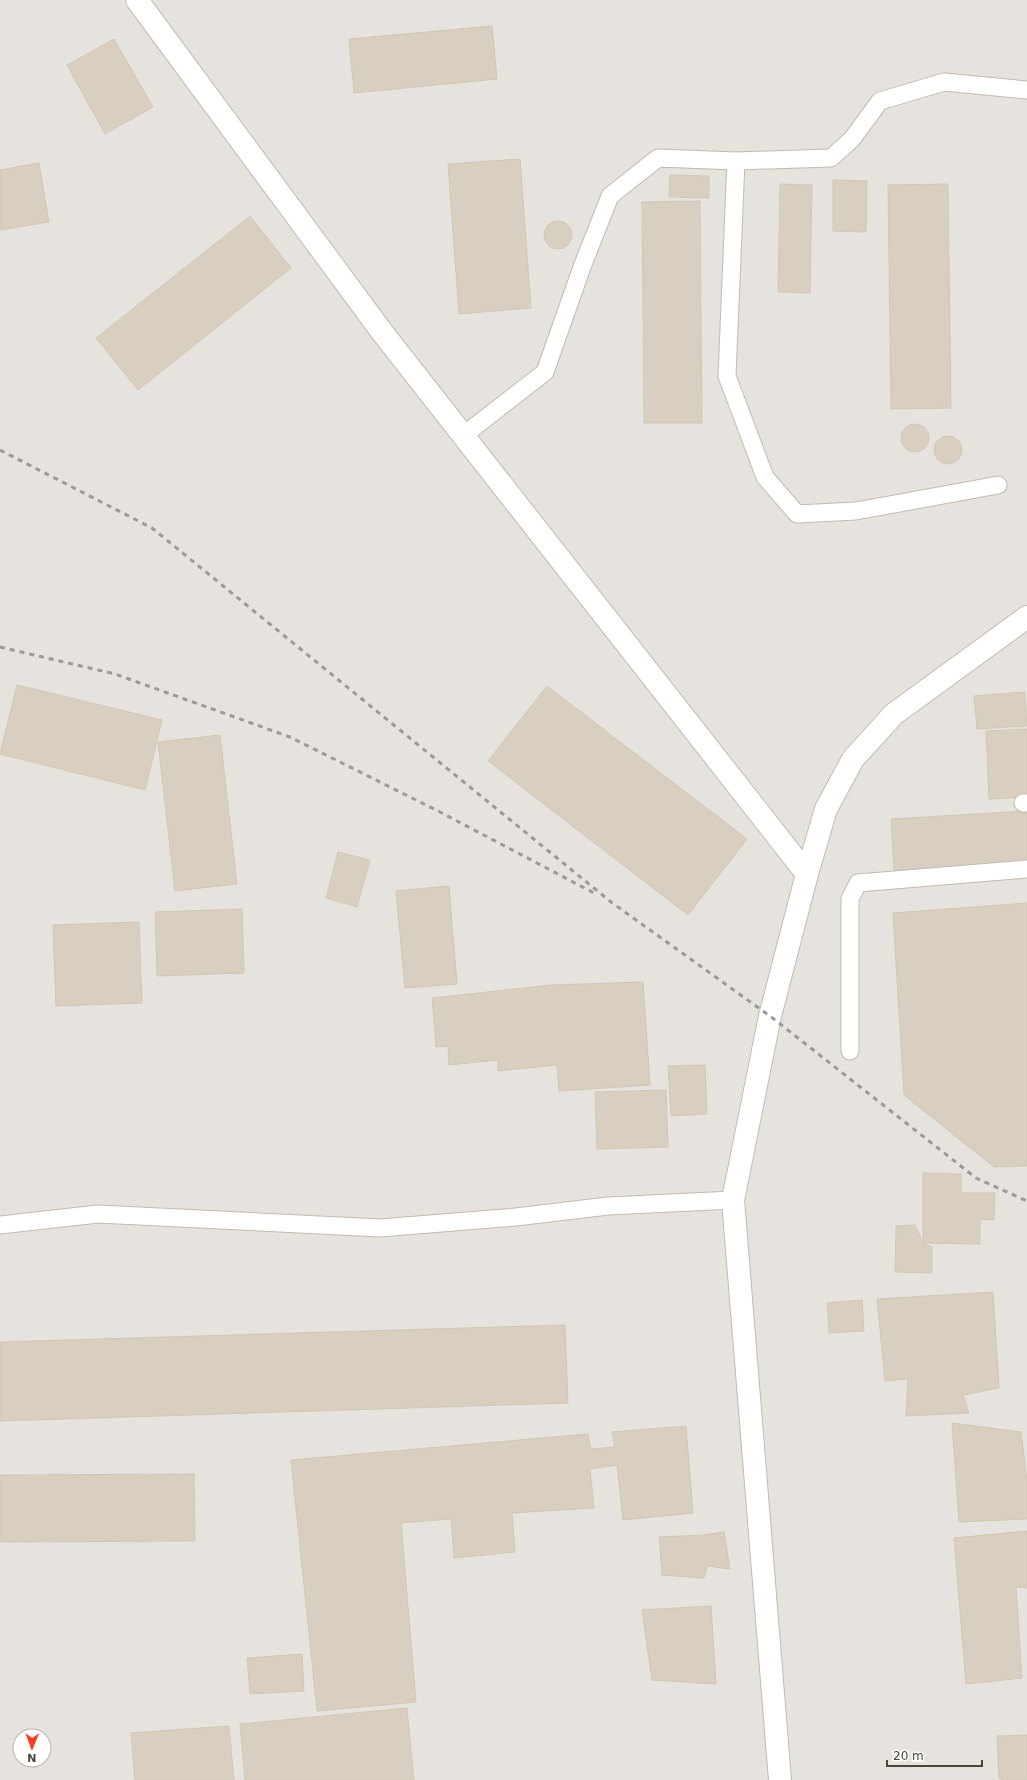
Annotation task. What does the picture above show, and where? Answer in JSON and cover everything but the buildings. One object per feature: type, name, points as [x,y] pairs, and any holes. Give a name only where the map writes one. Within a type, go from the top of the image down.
[{"type":"street","points":[[137,0],[382,332],[807,874]]},
{"type":"street","points":[[780,1780],[733,1200],[770,1016],[807,874],[826,809],[853,759],[894,714],[1027,617]]},
{"type":"lane","points":[[464,435],[544,372],[582,267],[610,196],[658,158],[736,161],[831,158],[852,138],[880,101],[944,82],[1027,90]]},
{"type":"lane","points":[[736,161],[727,376],[765,477],[796,514],[856,511],[998,485]]},
{"type":"lane","points":[[850,1051],[850,899],[858,883],[1027,869]]},
{"type":"lane","points":[[0,1225],[98,1214],[380,1228],[516,1217],[608,1206],[733,1200]]},
{"type":"shaded area","points":[[0,0],[1027,0],[1027,1780],[0,1780]]},
{"type":"railway","points":[[0,450],[152,528],[611,902],[770,1016],[976,1178],[1027,1201]]},
{"type":"railway","points":[[0,647],[115,674],[290,737],[440,812],[594,893]]}]
